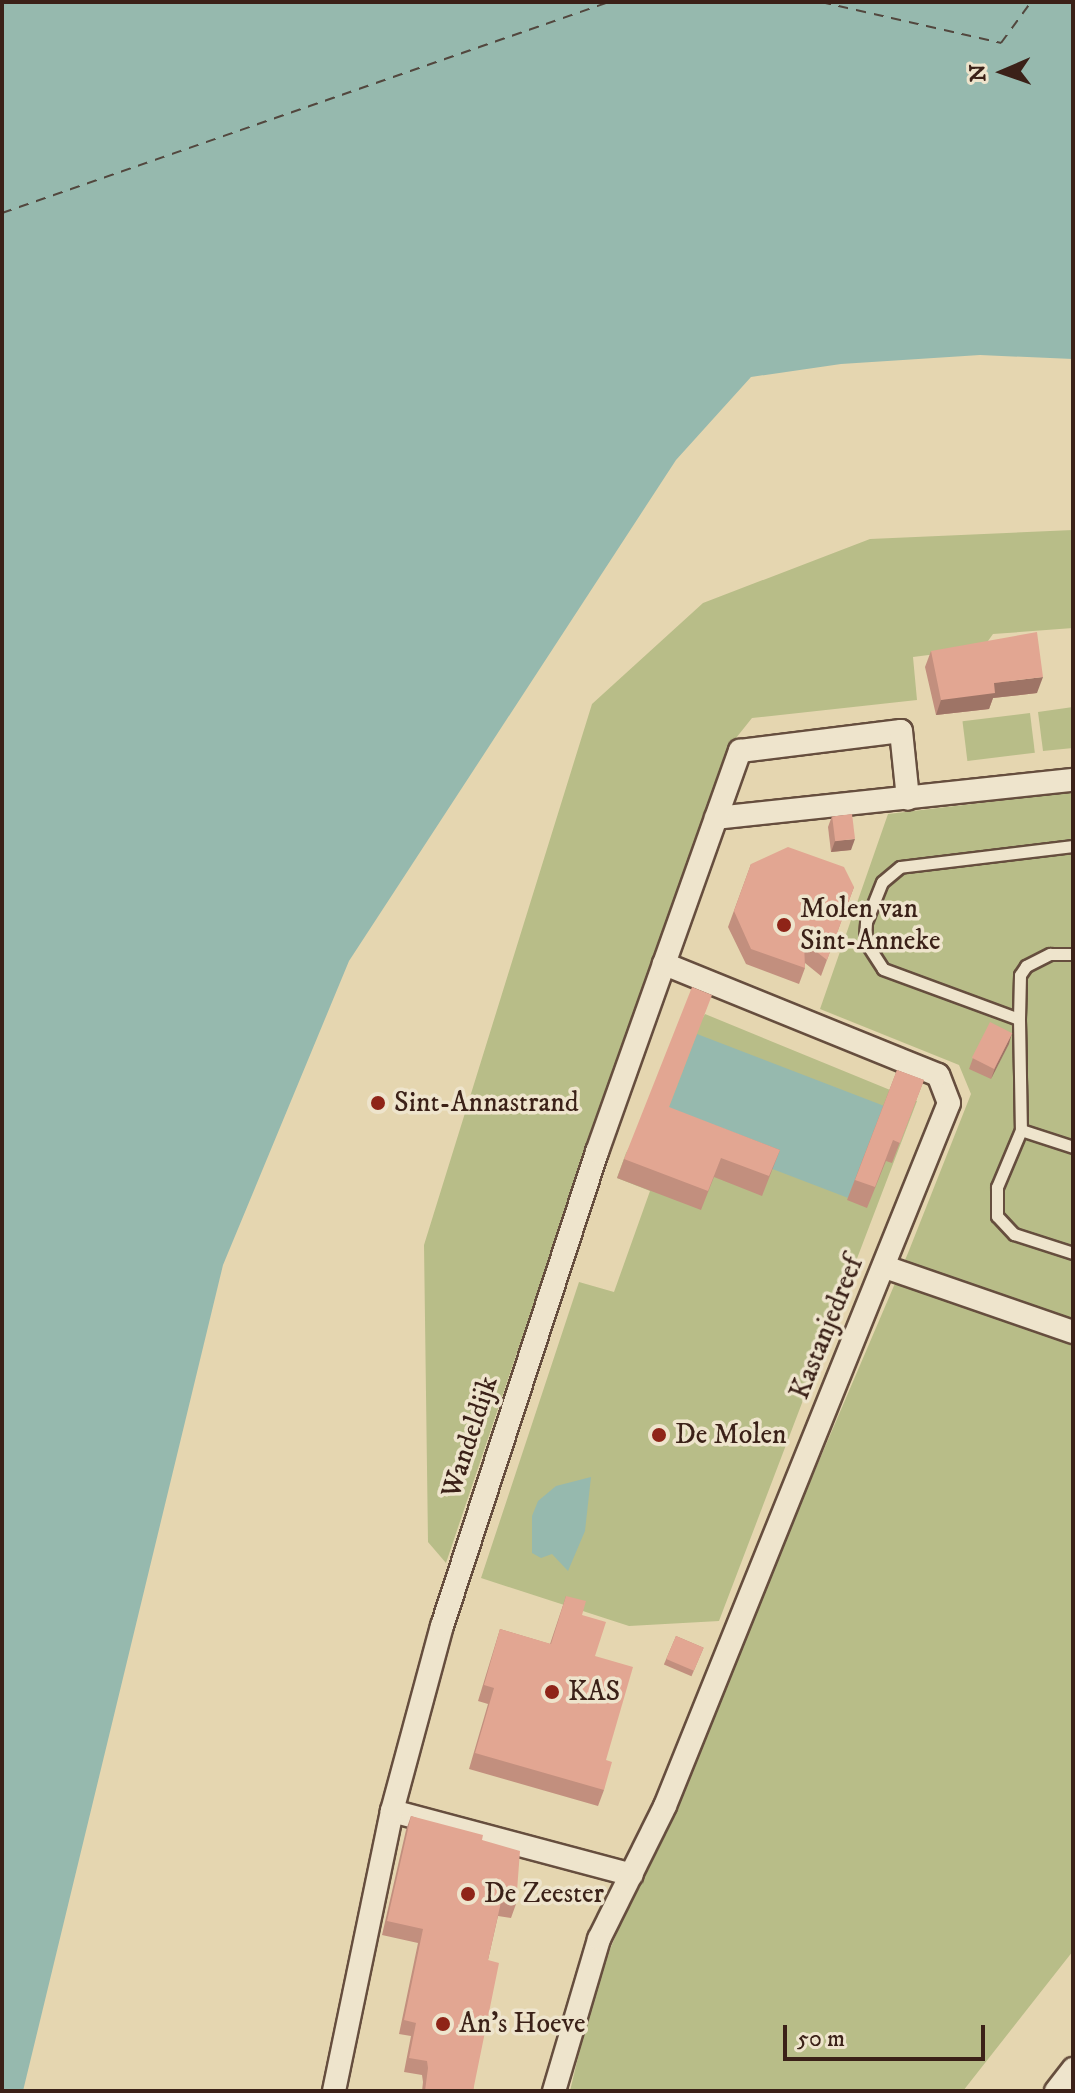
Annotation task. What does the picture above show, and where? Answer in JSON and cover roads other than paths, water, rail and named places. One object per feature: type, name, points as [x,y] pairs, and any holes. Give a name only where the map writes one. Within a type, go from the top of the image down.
[{"type":"street","name":"Wandeldijk","points":[[334,2091],[392,1811],[491,1462],[740,751],[901,731],[908,799]]},
{"type":"street","points":[[716,818],[1073,780]]},
{"type":"street","name":"Kastanjedreef","points":[[554,2091],[583,1982],[632,1875],[885,1267],[949,1103],[938,1075],[664,964]]},
{"type":"street","points":[[885,1267],[1073,1332]]},
{"type":"street","points":[[392,1811],[632,1875]]},
{"type":"street","points":[[1056,2091],[1073,2069]]},
{"type":"lane","points":[[1019,1019],[883,969],[870,956],[866,922],[882,882],[900,867],[1073,846]]},
{"type":"lane","points":[[1073,954],[1050,954],[1026,966],[1020,975],[1021,1130],[997,1187],[997,1216],[1014,1234],[1073,1253]]},
{"type":"lane","points":[[1021,1130],[1073,1147]]},
{"type":"water","points":[[2,2],[1073,2],[1073,359],[980,355],[841,364],[751,377],[676,460],[349,961],[223,1265],[23,2091],[2,2091]]},
{"type":"water","points":[[697,1034],[884,1106],[848,1198],[662,1126]]},
{"type":"water","points":[[591,1477],[585,1531],[568,1571],[552,1554],[541,1558],[532,1553],[532,1516],[538,1501],[556,1486]]},
{"type":"place","name":"Molen van Sint-Anneke","points":[[784,925]]},
{"type":"place","name":"Sint-Annastrand","points":[[378,1103]]},
{"type":"place","name":"De Molen","points":[[659,1435]]},
{"type":"place","name":"KAS","points":[[552,1692]]},
{"type":"place","name":"De Zeester","points":[[468,1894]]},
{"type":"place","name":"An's Hoeve","points":[[443,2024]]}]
